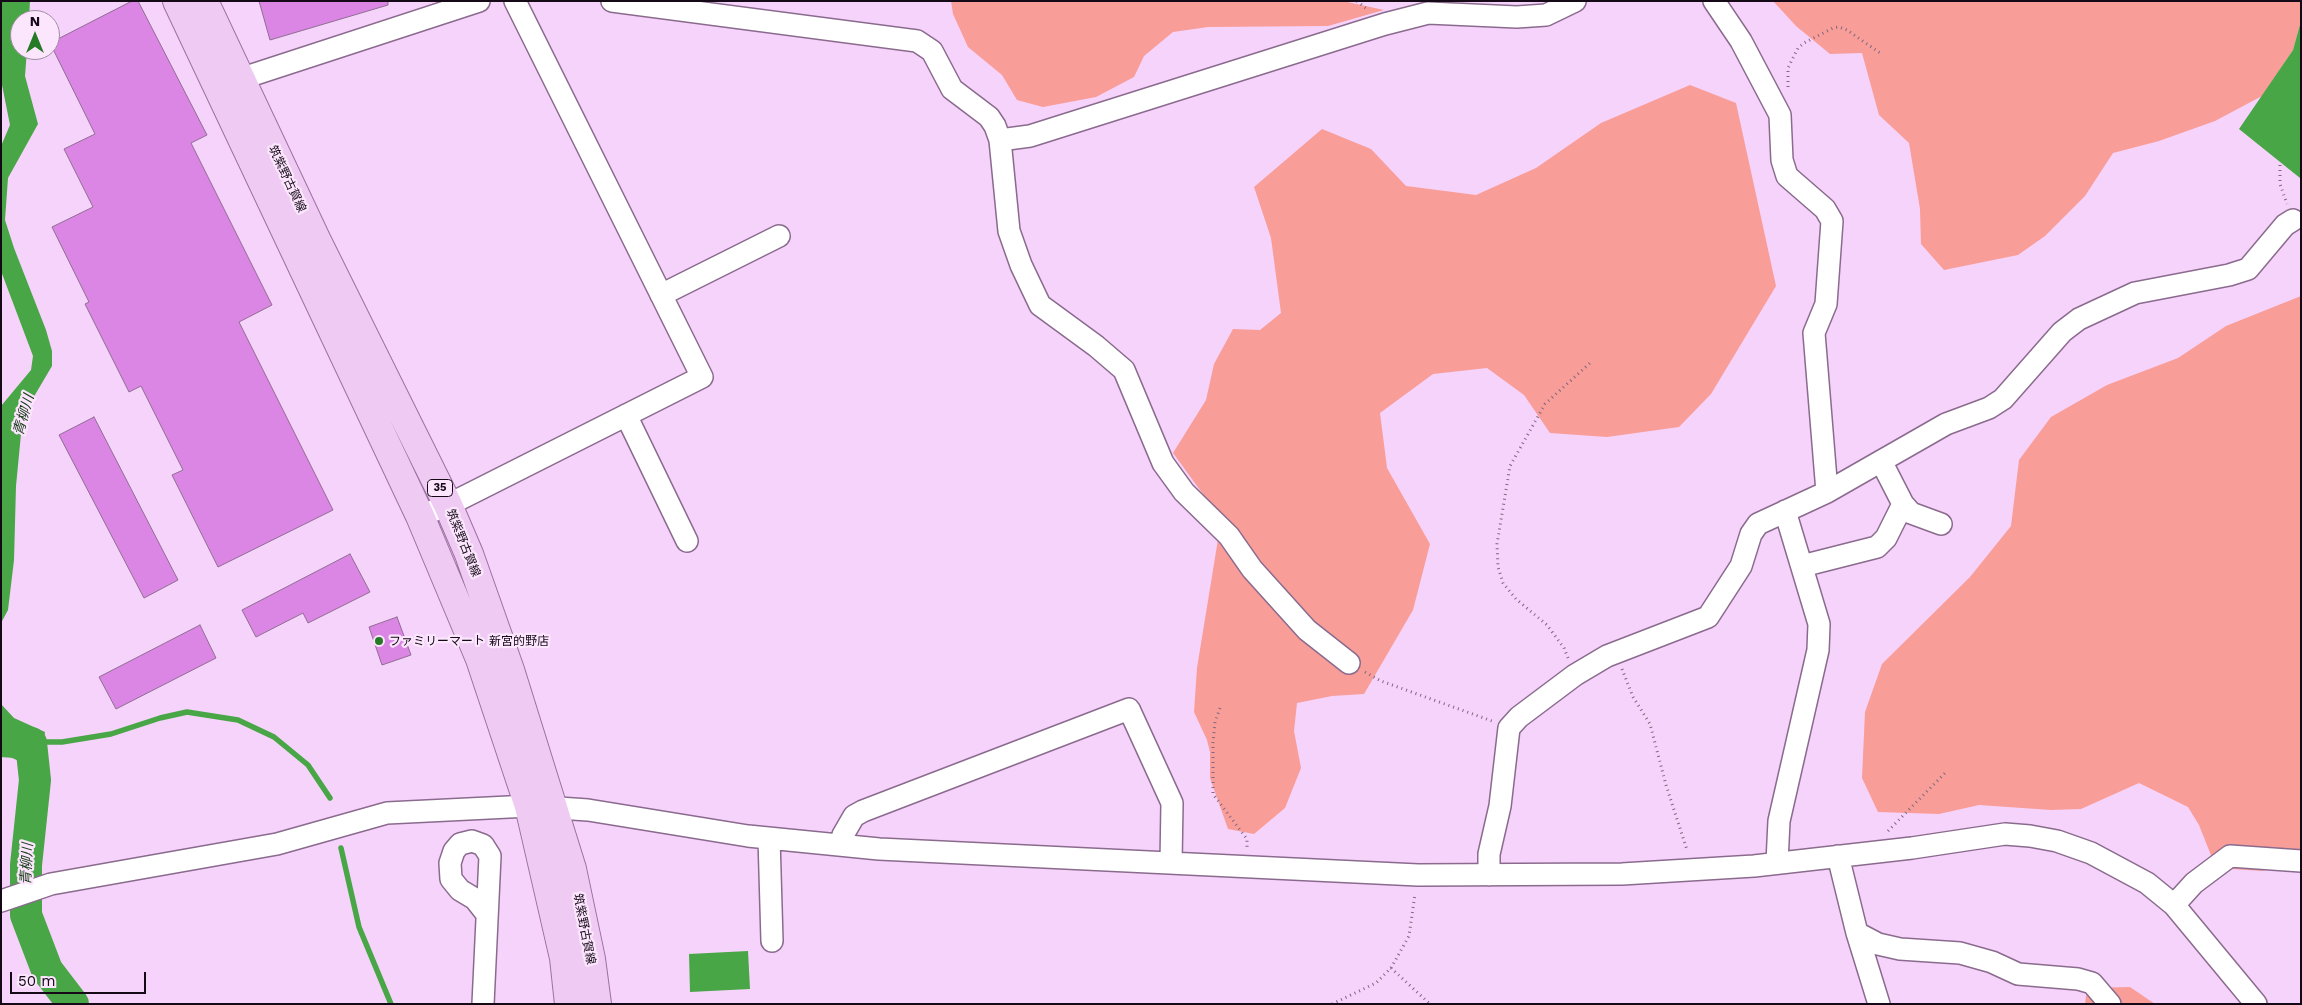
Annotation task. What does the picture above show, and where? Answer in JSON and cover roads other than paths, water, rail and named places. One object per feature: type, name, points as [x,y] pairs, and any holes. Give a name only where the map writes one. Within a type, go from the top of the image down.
[{"type":"main road","name":"筑紫野古賀線","points":[[177,1],[228,81],[316,241],[448,505],[469,554],[491,616],[542,807],[564,958],[568,1004]]},
{"type":"main road","name":"筑紫野古賀線","points":[[204,1],[228,81],[420,516],[542,807],[572,869],[591,959],[597,1004]]},
{"type":"street","points":[[228,81],[479,1]]},
{"type":"street","points":[[420,516],[448,505],[702,377],[515,1]]},
{"type":"street","points":[[1000,140],[1030,136],[1385,24],[1428,13],[1517,17],[1546,15],[1575,1]]},
{"type":"street","points":[[1714,1],[1741,42],[1780,115],[1782,160],[1787,176],[1825,208],[1832,221],[1826,304],[1814,333],[1827,492]]},
{"type":"street","points":[[622,2],[917,41],[932,50],[952,89],[989,118],[995,126],[1000,140],[1009,231],[1020,265],[1040,305],[1096,346],[1124,370],[1164,463],[1184,492],[1229,536],[1252,569],[1307,630],[1349,663]]},
{"type":"street","points":[[1489,875],[1489,854],[1500,806],[1508,728],[1519,717],[1575,675],[1617,652],[1708,616],[1741,566],[1752,534],[1758,524],[1827,492],[1946,424],[1989,408],[2002,399],[2062,332],[2079,319],[2135,293],[2229,276],[2248,268],[2285,225],[2293,220]]},
{"type":"street","points":[[661,295],[779,236]]},
{"type":"street","points":[[626,415],[687,541]]},
{"type":"street","points":[[1881,461],[1903,504],[1911,513],[1940,524]]},
{"type":"street","points":[[1802,566],[1876,546],[1886,538],[1903,504]]},
{"type":"street","points":[[1778,862],[1779,821],[1818,650],[1819,624],[1785,511]]},
{"type":"street","points":[[841,845],[843,835],[854,816],[863,811],[1129,709],[1172,802],[1171,864]]},
{"type":"street","points":[[6,899],[51,884],[277,844],[387,813],[542,807],[588,810],[769,838],[879,849],[1418,875],[1622,874],[1754,866],[2005,834],[2030,836],[2058,842],[2090,853],[2147,883],[2174,905],[2256,1004]]},
{"type":"street","points":[[769,838],[772,941]]},
{"type":"street","points":[[1838,856],[1857,933],[1879,1004]]},
{"type":"street","points":[[2174,905],[2194,883],[2230,856],[2301,861]]},
{"type":"street","points":[[483,1004],[486,913]]},
{"type":"street","points":[[1857,933],[1878,944],[1900,949],[1960,953],[1992,962],[2018,974],[2085,981],[2092,983],[2110,1004]]},
{"type":"water","points":[[1,1],[30,1],[30,10],[10,10],[10,60],[26,60],[25,76],[38,124],[8,178],[5,220],[46,330],[52,351],[52,366],[29,405],[21,434],[16,486],[14,560],[8,610],[1,623],[1,406],[31,370],[33,356],[1,271],[1,146],[10,125],[1,80]]},
{"type":"water","points":[[2301,21],[2300,178],[2239,129],[2293,50]]},
{"type":"water","points":[[1,704],[14,718],[45,732],[41,765],[28,765],[1,753]]},
{"type":"water","points":[[748,951],[750,989],[690,992],[689,954]]},
{"type":"waterway","points":[[38,742],[62,742],[111,734],[160,718],[187,712],[238,720],[274,737],[308,765],[330,798]]},
{"type":"waterway","name":"青柳川","points":[[1,741],[31,743],[35,780],[26,865],[26,915],[47,970],[73,1004]]},
{"type":"waterway","points":[[341,848],[359,927],[391,1004]]},
{"type":"place","name":"ファミリーマート 新宮的野店","points":[[379,641]]}]
